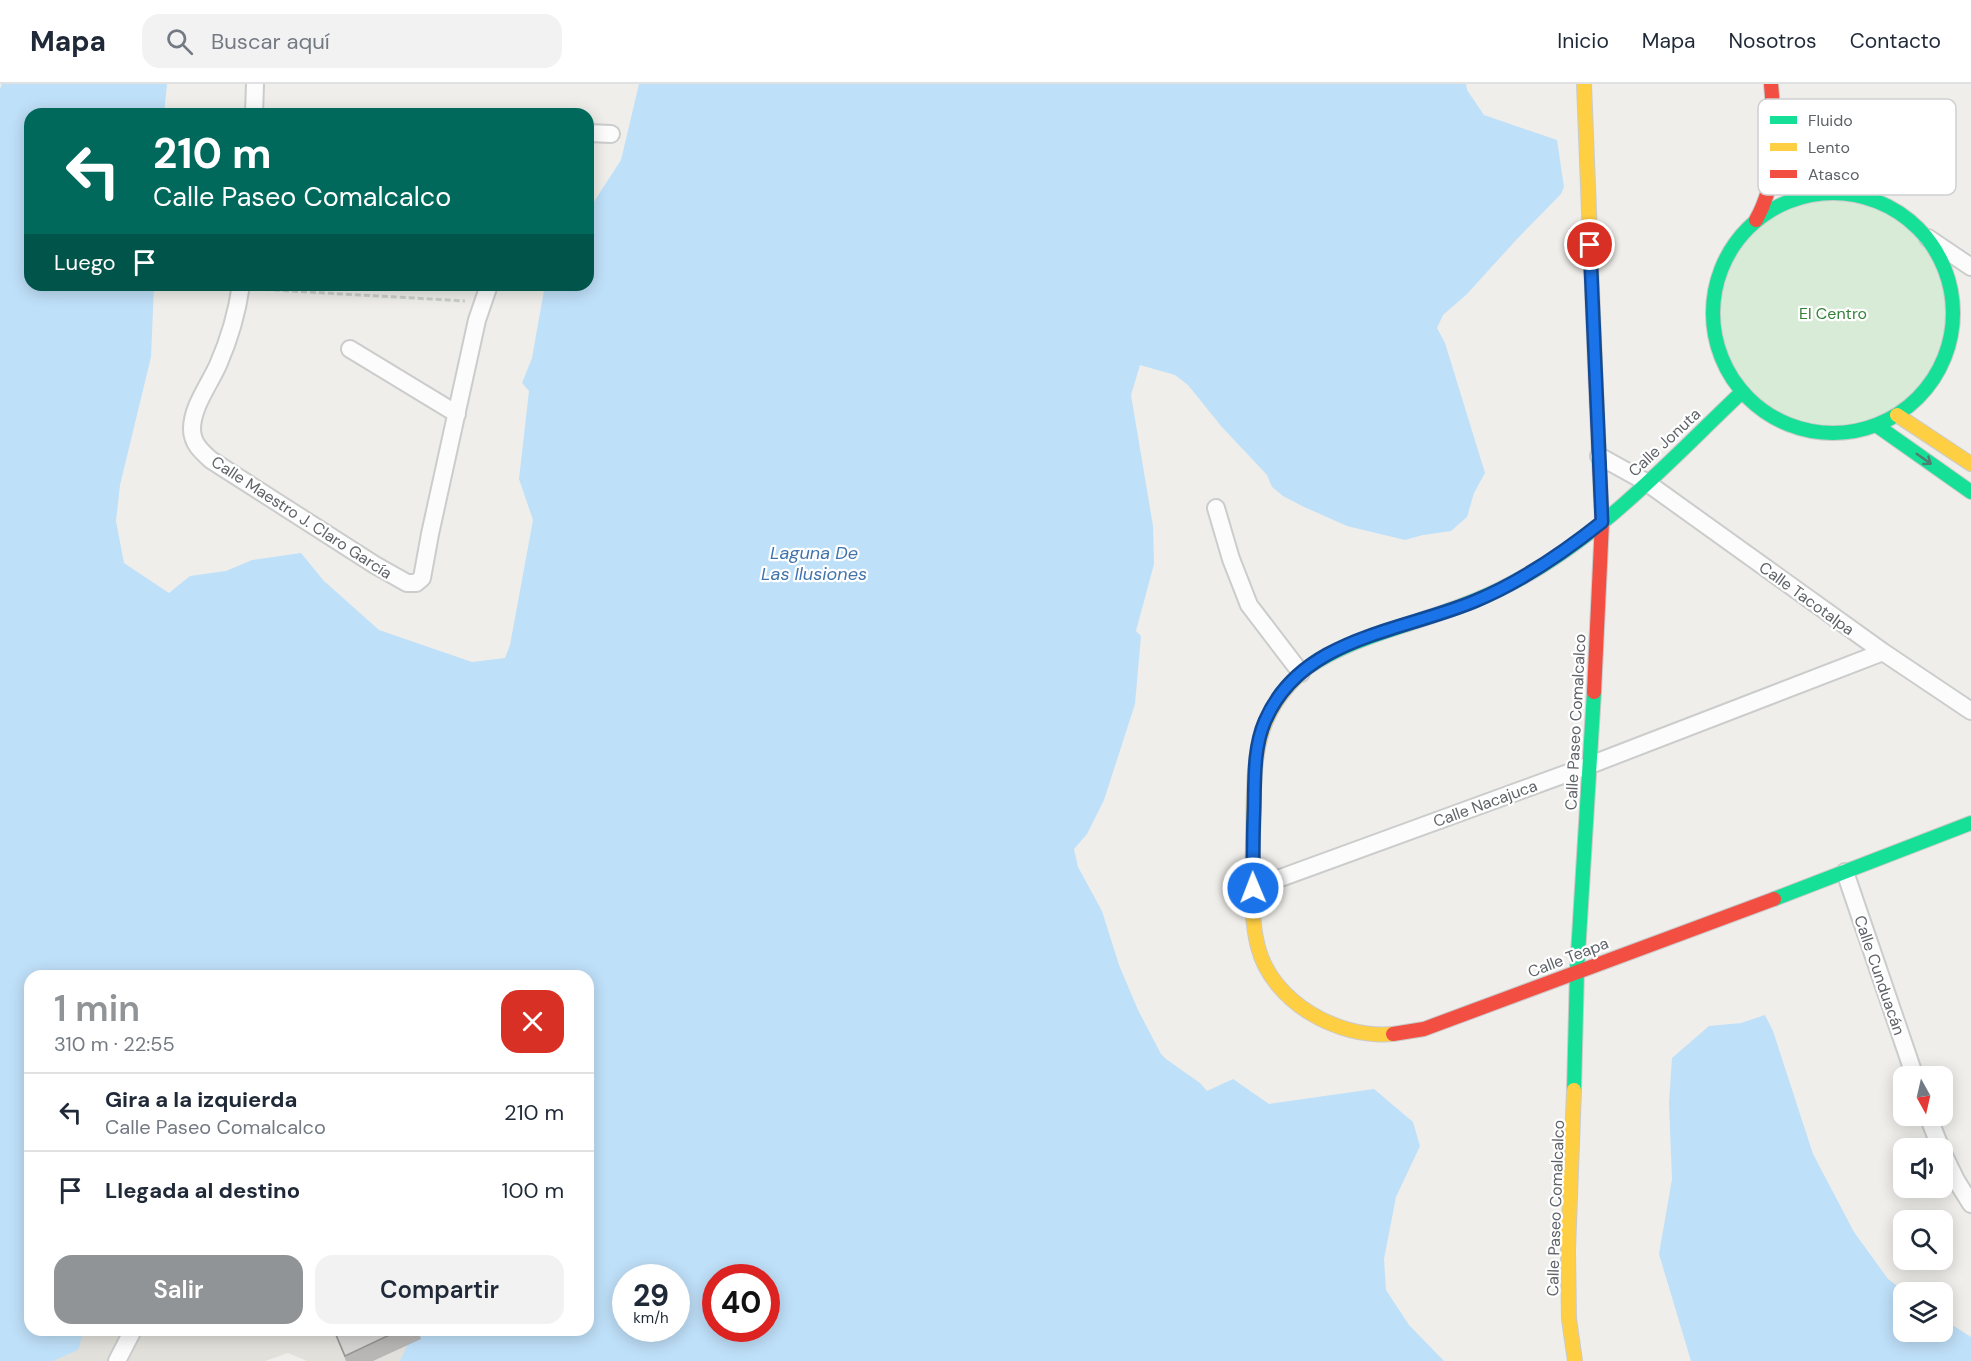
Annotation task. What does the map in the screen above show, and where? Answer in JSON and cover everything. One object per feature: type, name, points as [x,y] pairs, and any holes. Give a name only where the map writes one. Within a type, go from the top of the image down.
[{"type":"street","points":[[254,108],[255,84]]},
{"type":"street","name":"Calle Paseo Comalcalco","points":[[1575,1361],[1567,1284],[1577,970],[1602,522],[1584,84]]},
{"type":"street","points":[[1771,84],[1772,99]]},
{"type":"street","points":[[594,133],[611,134]]},
{"type":"street","points":[[1768,195],[1756,221],[1735,243],[1717,279],[1713,310],[1714,333],[1720,354],[1732,379],[1742,392],[1762,410],[1780,421],[1808,430],[1839,433],[1876,425],[1897,415],[1917,399],[1932,381],[1946,357],[1954,318],[1952,288],[1943,262],[1928,238]]},
{"type":"street","points":[[1756,221],[1783,204],[1811,195]]},
{"type":"street","points":[[1855,195],[1896,210],[1928,238],[1971,267]]},
{"type":"street","name":"Calle Maestro J. Claro García","points":[[239,291],[229,338],[193,421],[194,441],[211,460],[375,565],[407,583],[417,583],[425,570],[430,534],[477,320],[487,291]]},
{"type":"street","points":[[350,349],[457,414]]},
{"type":"street","name":"Calle Jonuta","points":[[1253,888],[1257,747],[1265,721],[1292,681],[1318,659],[1340,647],[1458,608],[1515,582],[1572,545],[1602,522],[1742,392]]},
{"type":"street","points":[[1897,415],[1971,464]]},
{"type":"street","points":[[1876,425],[1971,492]]},
{"type":"street","name":"Calle Tacotalpa","points":[[1599,456],[1646,482],[1883,652],[1971,711]]},
{"type":"street","points":[[1216,508],[1231,559],[1249,605],[1300,673]]},
{"type":"street","name":"Calle Nacajuca","points":[[1253,888],[1590,765],[1883,652]]},
{"type":"street","name":"Calle Teapa","points":[[1253,888],[1255,931],[1260,953],[1269,972],[1285,992],[1320,1019],[1341,1029],[1378,1035],[1413,1032],[1971,823]]},
{"type":"street","name":"Calle Cunduacán","points":[[1845,872],[1911,1066]]},
{"type":"street","points":[[1953,1174],[1971,1204]]},
{"type":"street","points":[[117,1361],[130,1336]]},
{"type":"path","points":[[305,291],[482,302]]},
{"type":"shaded area","points":[[38,1336],[432,1336],[429,1361],[307,1361],[288,1353],[265,1361],[0,1361],[0,1348]]},
{"type":"green space","name":"El Centro","points":[[1810,195],[1856,195],[1879,202],[1900,213],[1918,228],[1933,246],[1948,278],[1953,301],[1953,325],[1948,348],[1939,370],[1926,389],[1909,406],[1890,419],[1868,428],[1845,433],[1821,433],[1798,428],[1776,419],[1757,406],[1740,389],[1727,370],[1718,348],[1713,325],[1713,301],[1718,278],[1733,246],[1748,228],[1766,213],[1787,202]]},
{"type":"water","name":"Laguna De Las Ilusiones","points":[[2,84],[167,84],[165,108],[24,108],[24,291],[154,291],[151,357],[120,485],[116,521],[124,563],[169,593],[190,576],[226,571],[252,560],[301,553],[324,581],[379,630],[472,662],[505,658],[510,645],[533,520],[519,479],[529,391],[522,383],[532,358],[544,291],[594,291],[594,202],[621,160],[639,84],[1466,84],[1467,90],[1484,115],[1557,140],[1564,187],[1561,194],[1467,294],[1443,315],[1437,328],[1445,343],[1485,473],[1474,493],[1467,517],[1451,531],[1405,540],[1347,526],[1283,496],[1272,487],[1267,475],[1221,426],[1188,385],[1175,375],[1140,365],[1131,395],[1153,526],[1154,564],[1136,631],[1141,636],[1135,704],[1104,800],[1087,834],[1074,849],[1078,867],[1102,911],[1119,965],[1138,1010],[1161,1054],[1166,1059],[1200,1083],[1207,1091],[1233,1079],[1269,1104],[1374,1089],[1413,1122],[1420,1146],[1396,1197],[1384,1259],[1386,1290],[1409,1325],[1444,1361],[400,1361],[412,1336],[594,1336],[594,970],[24,970],[24,1336],[82,1336],[78,1350],[53,1361],[0,1361],[0,89]]},
{"type":"water","points":[[1765,1015],[1773,1031],[1813,1154],[1854,1232],[1893,1283],[1893,1342],[1953,1342],[1953,1325],[1971,1337],[1971,1361],[1691,1361],[1659,1254],[1672,1179],[1669,1103],[1672,1058],[1709,1026],[1741,1023]]},
{"type":"building","points":[[337,1336],[387,1336],[345,1356]]},
{"type":"traffic: fast","points":[[1810,195],[1776,207],[1748,228],[1733,246],[1718,278],[1713,301],[1713,325],[1718,348],[1733,380],[1757,406],[1787,424],[1821,433],[1856,431],[1890,419],[1918,398],[1939,370],[1951,336],[1953,313]]},
{"type":"traffic: fast","points":[[1856,195],[1879,202],[1900,213],[1926,237],[1939,256],[1948,278],[1953,313]]},
{"type":"traffic: fast","points":[[1307,668],[1329,655],[1377,634],[1485,596],[1544,564],[1575,543],[1633,496],[1742,392]]},
{"type":"traffic: fast","points":[[1876,425],[1971,492]]},
{"type":"traffic: fast","points":[[1574,1090],[1577,970],[1594,692]]},
{"type":"traffic: fast","points":[[1774,899],[1971,823]]},
{"type":"traffic: slow","points":[[1584,84],[1595,365]]},
{"type":"traffic: slow","points":[[1897,415],[1971,464]]},
{"type":"traffic: slow","points":[[1307,668],[1288,686],[1274,705],[1265,725],[1255,767],[1252,893],[1253,921],[1258,947],[1266,967],[1277,984],[1292,1000],[1310,1013],[1351,1030],[1372,1034],[1393,1034]]},
{"type":"traffic: slow","points":[[1574,1090],[1568,1250],[1569,1319],[1575,1361]]},
{"type":"traffic: jam","points":[[1771,84],[1772,99]]},
{"type":"traffic: jam","points":[[1756,220],[1767,195]]},
{"type":"traffic: jam","points":[[1594,692],[1602,522],[1595,365]]},
{"type":"traffic: jam","points":[[1393,1034],[1424,1029],[1774,899]]},
{"type":"route","points":[[1253,888],[1254,787],[1257,747],[1265,721],[1277,699],[1292,681],[1318,659],[1340,647],[1458,608],[1515,582],[1572,545],[1602,522],[1590,245]]}]
